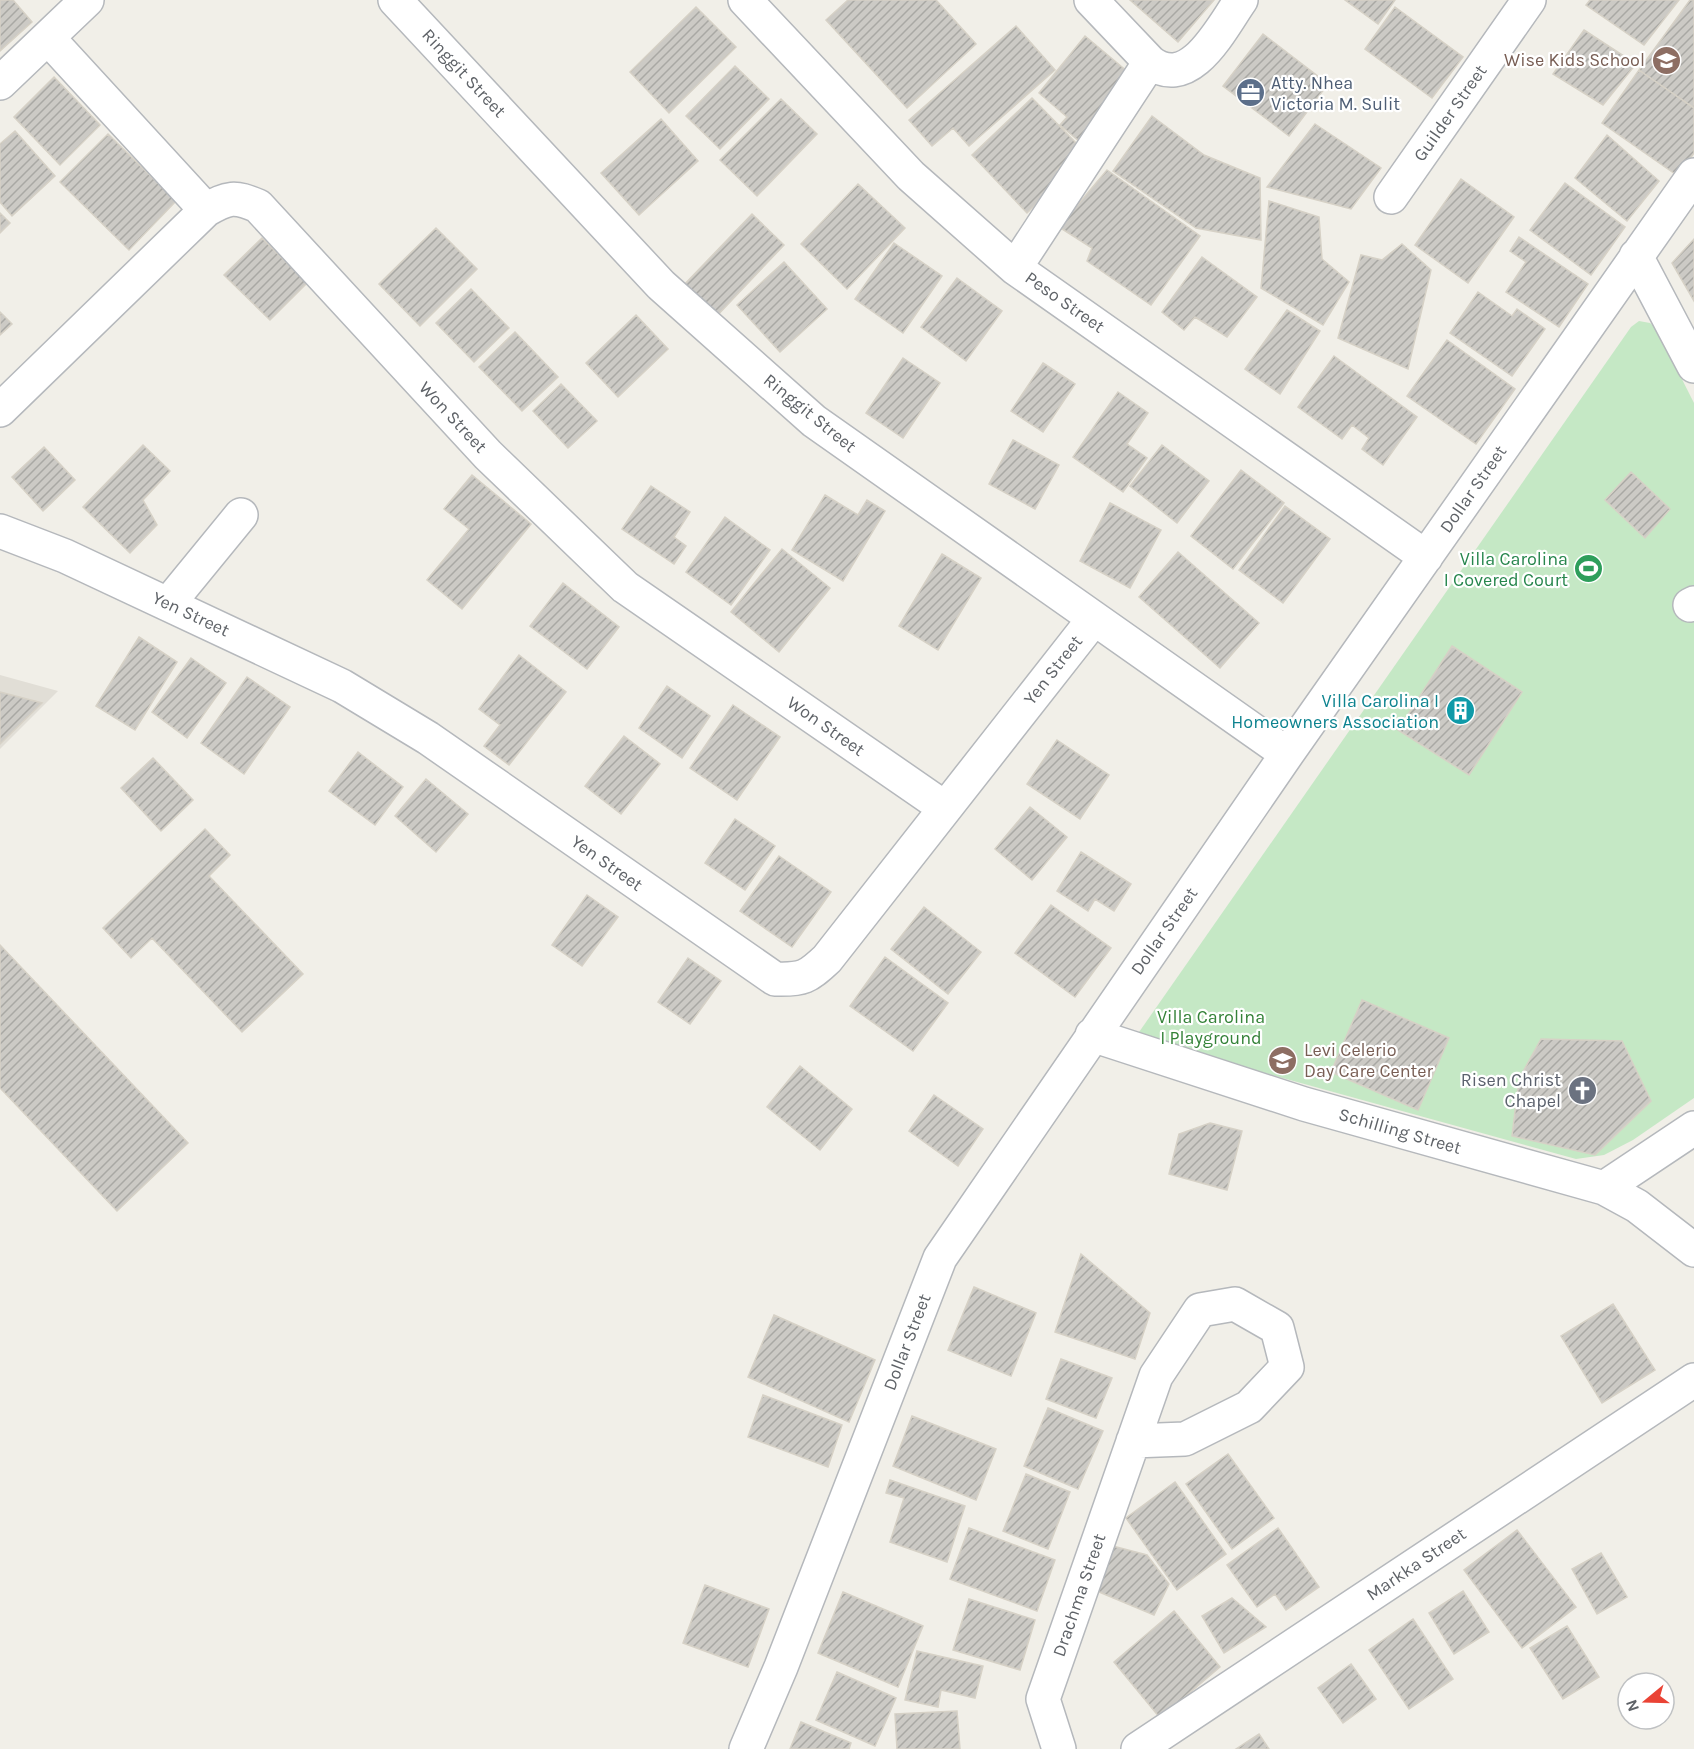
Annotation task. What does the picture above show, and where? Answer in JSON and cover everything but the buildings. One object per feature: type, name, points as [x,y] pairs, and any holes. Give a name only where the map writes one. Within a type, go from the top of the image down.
[{"type":"street","points":[[0,83],[87,0]]},
{"type":"street","name":"Ringgit Street","points":[[395,0],[662,285],[814,421],[1093,620],[1287,754]]},
{"type":"street","name":"Peso Street","points":[[745,0],[911,176],[1015,268],[1425,557]]},
{"type":"street","points":[[1091,0],[1165,66]]},
{"type":"street","points":[[1015,268],[1165,66],[1198,60],[1241,0]]},
{"type":"street","name":"Guilder Street","points":[[1391,197],[1529,0]]},
{"type":"street","points":[[48,38],[206,210]]},
{"type":"street","name":"Dollar Street","points":[[746,1749],[940,1258],[1287,754],[1694,175]]},
{"type":"street","name":"Won Street","points":[[0,410],[206,210],[226,198],[239,198],[258,206],[488,455],[625,587],[945,808]]},
{"type":"street","points":[[1636,256],[1694,366]]},
{"type":"street","points":[[169,603],[241,515]]},
{"type":"street","name":"Yen Street","points":[[0,531],[65,556],[169,603],[342,686],[428,738],[775,979],[794,980],[809,976],[827,959],[1093,620]]},
{"type":"street","name":"Schilling Street","points":[[1092,1035],[1304,1104],[1604,1188],[1637,1206],[1694,1250]]},
{"type":"street","points":[[1604,1188],[1694,1128]]},
{"type":"street","name":"Drachma Street","points":[[1059,1749],[1043,1699],[1133,1441],[1156,1376],[1200,1310],[1235,1304],[1277,1328],[1287,1367],[1249,1407],[1185,1439],[1133,1441]]},
{"type":"street","name":"Markka Street","points":[[1138,1749],[1694,1380]]},
{"type":"shaded area","points":[[0,675],[58,691],[0,749]]},
{"type":"green space","name":"Villa Carolina I Playground","points":[[1639,321],[1650,323],[1656,328],[1694,403],[1694,1098],[1633,1140],[1604,1155],[1576,1159],[1243,1067],[1137,1035],[1631,327]]},
{"type":"place","name":"Wise Kids School","points":[[1666,60]]},
{"type":"place","name":"Atty. Nhea Victoria M. Sulit","points":[[1250,93]]},
{"type":"place","name":"Villa Carolina I Covered Court","points":[[1589,569]]},
{"type":"place","name":"Villa Carolina I Homeowners Association","points":[[1460,711]]},
{"type":"place","name":"Levi Celerio Day Care Center","points":[[1283,1060]]},
{"type":"place","name":"Risen Christ Chapel","points":[[1582,1090]]}]
